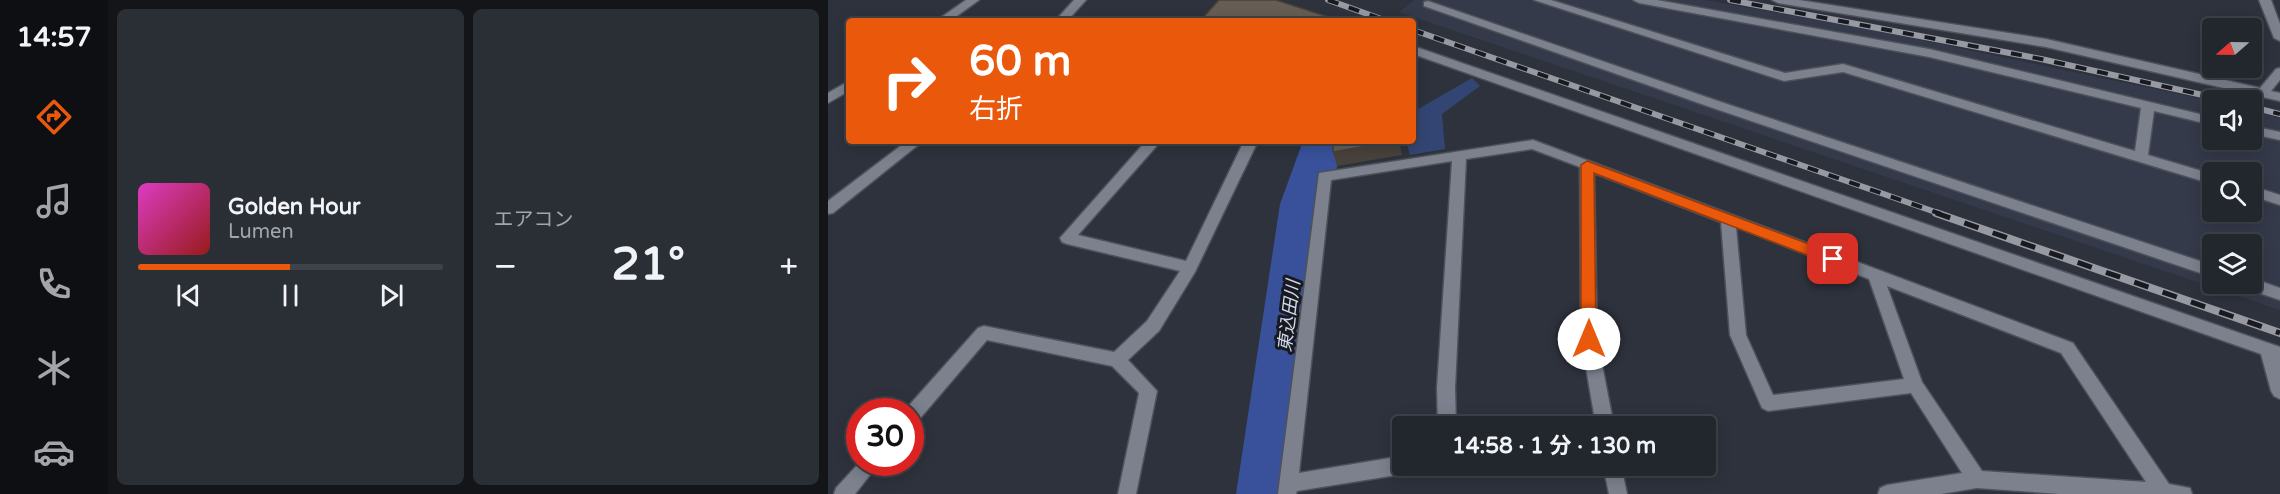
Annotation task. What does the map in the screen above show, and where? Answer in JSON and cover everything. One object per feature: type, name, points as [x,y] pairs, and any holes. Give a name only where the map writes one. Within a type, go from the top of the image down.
[{"type":"street","points":[[946,18],[973,0]]},
{"type":"street","points":[[1064,18],[1080,0]]},
{"type":"street","points":[[1540,0],[1784,77],[1843,68],[2202,176]]},
{"type":"street","points":[[1639,0],[1929,53],[2202,118]]},
{"type":"street","points":[[1778,0],[2046,43],[2280,97]]},
{"type":"street","points":[[2265,0],[2280,38]]},
{"type":"street","points":[[1428,4],[1713,104],[2202,268]]},
{"type":"street","points":[[1416,51],[2274,353],[2280,391]]},
{"type":"street","points":[[2263,93],[2280,72]]},
{"type":"street","points":[[828,99],[846,87]]},
{"type":"street","points":[[2141,158],[2148,105]]},
{"type":"street","points":[[2262,132],[2280,136]]},
{"type":"street","points":[[828,209],[911,144]]},
{"type":"street","points":[[1151,144],[1067,238],[1190,268]]},
{"type":"street","points":[[1117,360],[1153,326],[1190,268],[1250,144]]},
{"type":"street","points":[[1392,467],[1287,489],[1324,176],[1533,144],[2067,348],[2163,492]]},
{"type":"street","points":[[1447,416],[1446,388],[1459,156]]},
{"type":"street","points":[[1587,165],[1589,339],[1603,416]]},
{"type":"street","points":[[2262,194],[2280,200]]},
{"type":"street","points":[[1728,219],[1738,335],[1768,403],[1915,385]]},
{"type":"street","points":[[1875,275],[1915,385],[1977,479]]},
{"type":"street","points":[[2262,288],[2280,294]]},
{"type":"street","points":[[924,401],[984,333],[1117,360],[1148,391],[1127,494]]},
{"type":"street","points":[[843,494],[859,476]]},
{"type":"street","points":[[1614,476],[1618,494]]},
{"type":"street","points":[[1887,494],[1977,479],[2183,494]]},
{"type":"shaded area","points":[[1414,0],[1705,0],[1873,30],[2202,99],[2202,150],[2262,150],[2262,114],[2280,118],[2280,310],[2233,294],[2262,294],[2262,234],[2202,234],[2202,284],[1399,12]]},
{"type":"shaded area","points":[[1472,78],[1480,86],[1442,114],[1445,149],[1410,155],[1407,144],[1416,144],[1416,110]]},
{"type":"building","points":[[1219,0],[1276,0],[1332,18],[1203,18]]},
{"type":"building","points":[[1333,144],[1379,144],[1333,152]]},
{"type":"waterway","name":"東込田川","points":[[1266,494],[1303,204],[1323,144]]},
{"type":"railway","points":[[1328,0],[1379,18]]},
{"type":"railway","points":[[1730,0],[2041,59],[2202,95]]},
{"type":"railway","points":[[1416,31],[1941,214]]},
{"type":"railway","points":[[2262,110],[2280,114]]},
{"type":"railway","points":[[1936,213],[2280,333]]},
{"type":"route","points":[[1589,339],[1587,165],[1833,259]]}]
